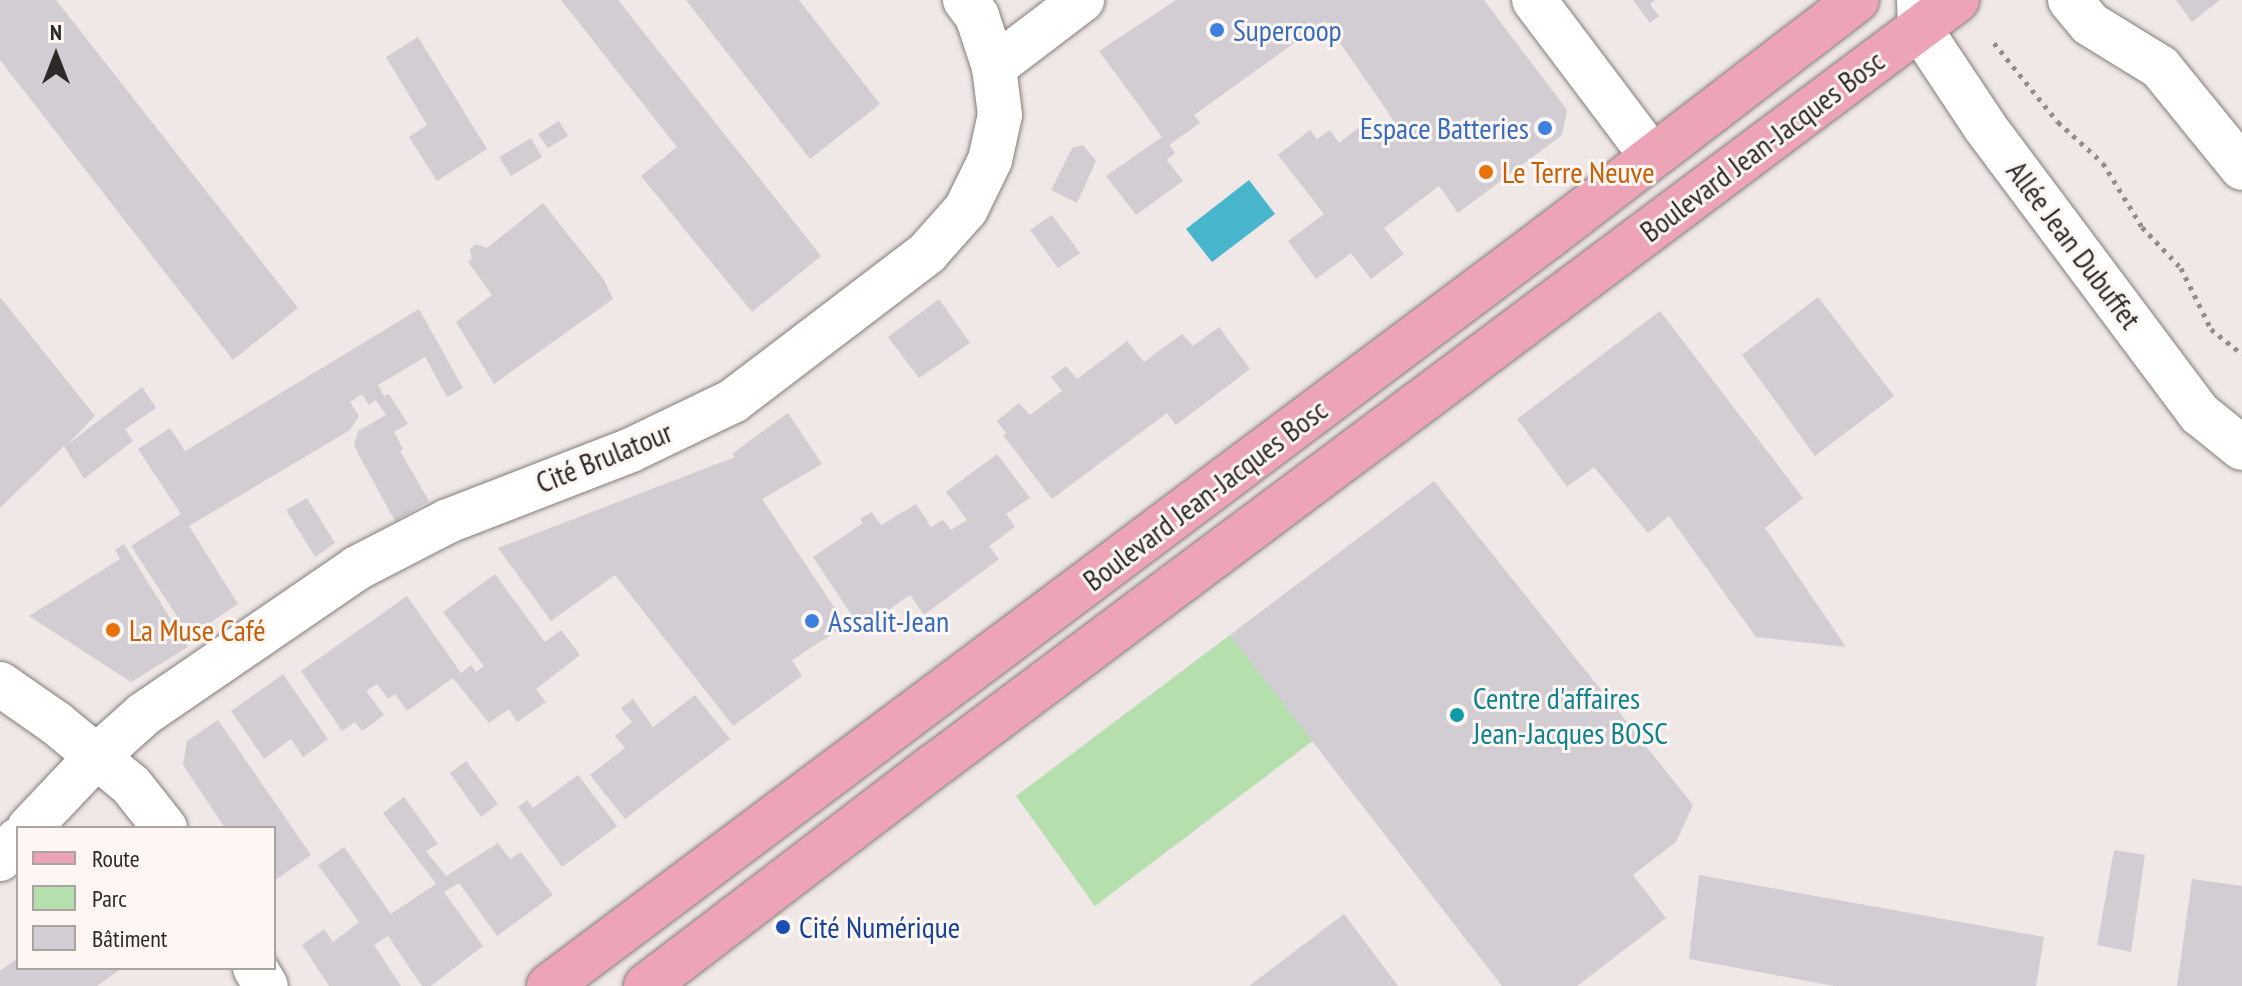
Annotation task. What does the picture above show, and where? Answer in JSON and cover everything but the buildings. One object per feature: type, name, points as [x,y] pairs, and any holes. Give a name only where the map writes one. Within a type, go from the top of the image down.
[{"type":"main road","name":"Boulevard Jean-Jacques Bosc","points":[[549,986],[1548,237],[1857,0]]},
{"type":"main road","name":"Boulevard Jean-Jacques Bosc","points":[[646,986],[1920,14],[1957,0]]},
{"type":"street","name":"Cité Brulatour","points":[[31,826],[97,756],[144,714],[357,568],[448,521],[631,450],[733,401],[927,253],[966,209],[990,160],[1000,115],[994,67],[977,16],[965,0]]},
{"type":"street","points":[[994,67],[1082,0]]},
{"type":"street","points":[[1534,0],[1651,155]]},
{"type":"street","points":[[2070,0],[2090,24],[2160,67],[2242,168]]},
{"type":"street","name":"Allée Jean Dubuffet","points":[[1920,14],[1985,127],[2200,414],[2242,448]]},
{"type":"street","points":[[0,684],[131,785],[163,826]]},
{"type":"street","points":[[0,859],[16,842]]},
{"type":"path","points":[[1994,43],[2058,122],[2103,163],[2142,227],[2181,268],[2211,329],[2242,354]]},
{"type":"green space","points":[[1230,635],[1314,740],[1095,906],[1016,796]]},
{"type":"water","points":[[1249,180],[1275,214],[1212,262],[1186,229]]},
{"type":"place","name":"Supercoop","points":[[1217,30]]},
{"type":"place","name":"Espace Batteries","points":[[1545,128]]},
{"type":"place","name":"Le Terre Neuve","points":[[1486,172]]},
{"type":"place","name":"Assalit-Jean","points":[[812,621]]},
{"type":"place","name":"La Muse Café","points":[[113,630]]},
{"type":"place","name":"Centre d'affaires Jean-Jacques BOSC","points":[[1457,715]]},
{"type":"place","name":"Cité Numérique","points":[[783,927]]}]
